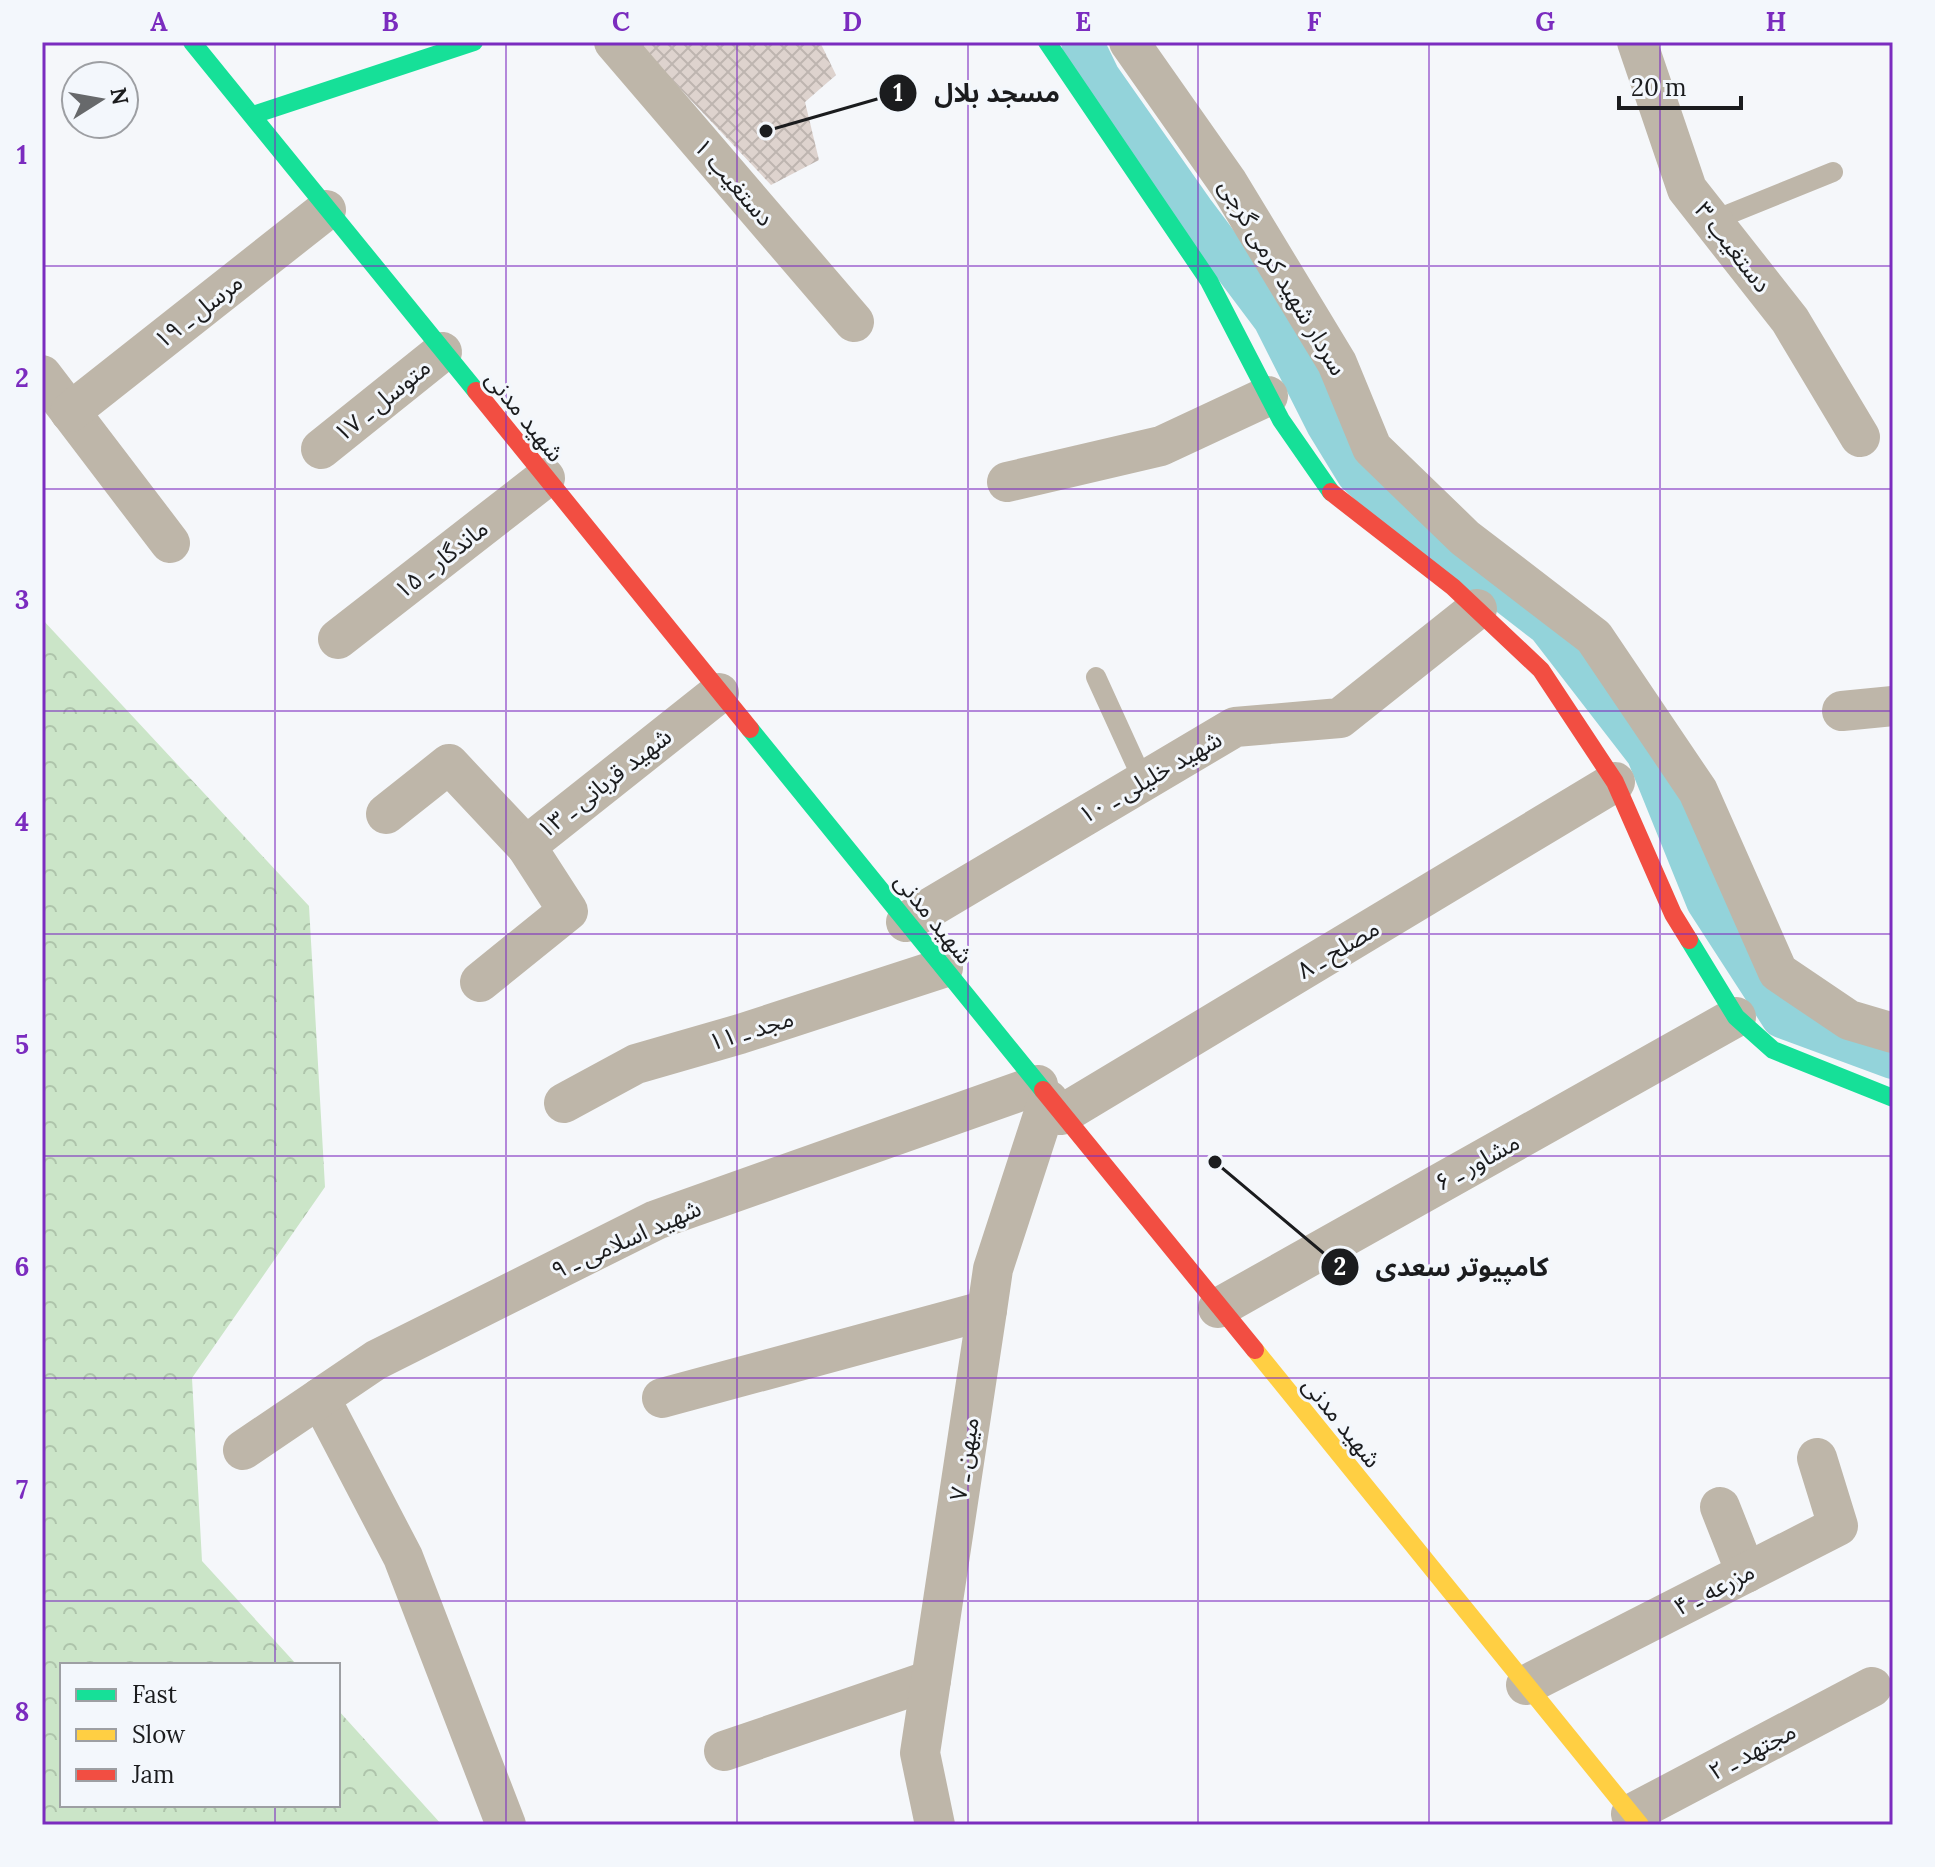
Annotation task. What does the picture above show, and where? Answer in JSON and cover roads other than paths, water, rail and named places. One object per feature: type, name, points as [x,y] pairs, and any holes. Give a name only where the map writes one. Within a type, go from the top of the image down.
[{"type":"street","name":"شهید مدنی","points":[[192,42],[1636,1819]]},
{"type":"street","points":[[253,115],[474,42]]},
{"type":"street","name":"دستغیب ۱","points":[[614,42],[854,322]]},
{"type":"street","points":[[1047,42],[1209,281],[1268,396],[1324,486],[1477,609],[1541,670],[1615,782],[1673,914],[1736,1017],[1773,1050],[1893,1098]]},
{"type":"street","name":"سردار شهید کرمی گرجی","points":[[1129,42],[1228,183],[1337,363],[1372,448],[1465,538],[1594,637],[1698,791],[1778,972],[1849,1020],[1893,1033]]},
{"type":"street","name":"دستغیب ۳","points":[[1637,42],[1687,189],[1790,320],[1860,437]]},
{"type":"street","name":"مرسل ـ ۱۹","points":[[70,412],[326,210]]},
{"type":"street","name":"متوسل ـ ۱۷","points":[[321,449],[442,352]]},
{"type":"street","points":[[42,375],[170,543]]},
{"type":"street","points":[[1007,482],[1161,446],[1268,396]]},
{"type":"street","name":"ماندگار ـ ۱۵","points":[[338,639],[545,478]]},
{"type":"street","points":[[1392,541],[1422,496]]},
{"type":"street","name":"شهید خلیلی ـ ۱۰","points":[[906,922],[1235,727],[1340,718],[1477,609]]},
{"type":"street","name":"شهید قربانی ـ ۱۳","points":[[480,982],[568,911],[526,846],[719,693]]},
{"type":"street","points":[[1842,711],[1893,706]]},
{"type":"street","points":[[386,814],[449,764],[526,846]]},
{"type":"street","name":"مصلح ـ ۸","points":[[1049,1100],[1615,782]]},
{"type":"street","name":"مجد ـ ۱۱","points":[[564,1103],[636,1064],[740,1034],[943,968]]},
{"type":"street","name":"مشاور ـ ۶","points":[[1218,1308],[1736,1017]]},
{"type":"street","name":"میهن ـ ۷","points":[[935,1825],[920,1753],[993,1269],[1049,1100]]},
{"type":"street","name":"شهید اسلامی ـ ۹","points":[[243,1450],[376,1360],[656,1220],[1049,1100]]},
{"type":"street","points":[[662,1398],[987,1310]]},
{"type":"street","points":[[320,1398],[403,1557],[506,1825]]},
{"type":"street","name":"مزرعه ـ ۴","points":[[1526,1685],[1838,1526],[1817,1458]]},
{"type":"street","points":[[1720,1507],[1746,1573]]},
{"type":"street","points":[[724,1751],[931,1680]]},
{"type":"street","name":"مجتهد ـ ۲","points":[[1636,1819],[1872,1687]]},
{"type":"lane","points":[[1712,221],[1833,172]]},
{"type":"lane","points":[[1096,677],[1143,780]]},
{"type":"waterway","points":[[1082,42],[1099,77],[1274,319],[1327,424],[1357,473],[1385,499],[1548,625],[1647,753],[1707,901],[1782,1017],[1893,1058]]},
{"type":"place","name":"مسجد بلال","points":[[766,131]]},
{"type":"place","name":"کامپیوتر سعدی","points":[[1215,1162]]}]
